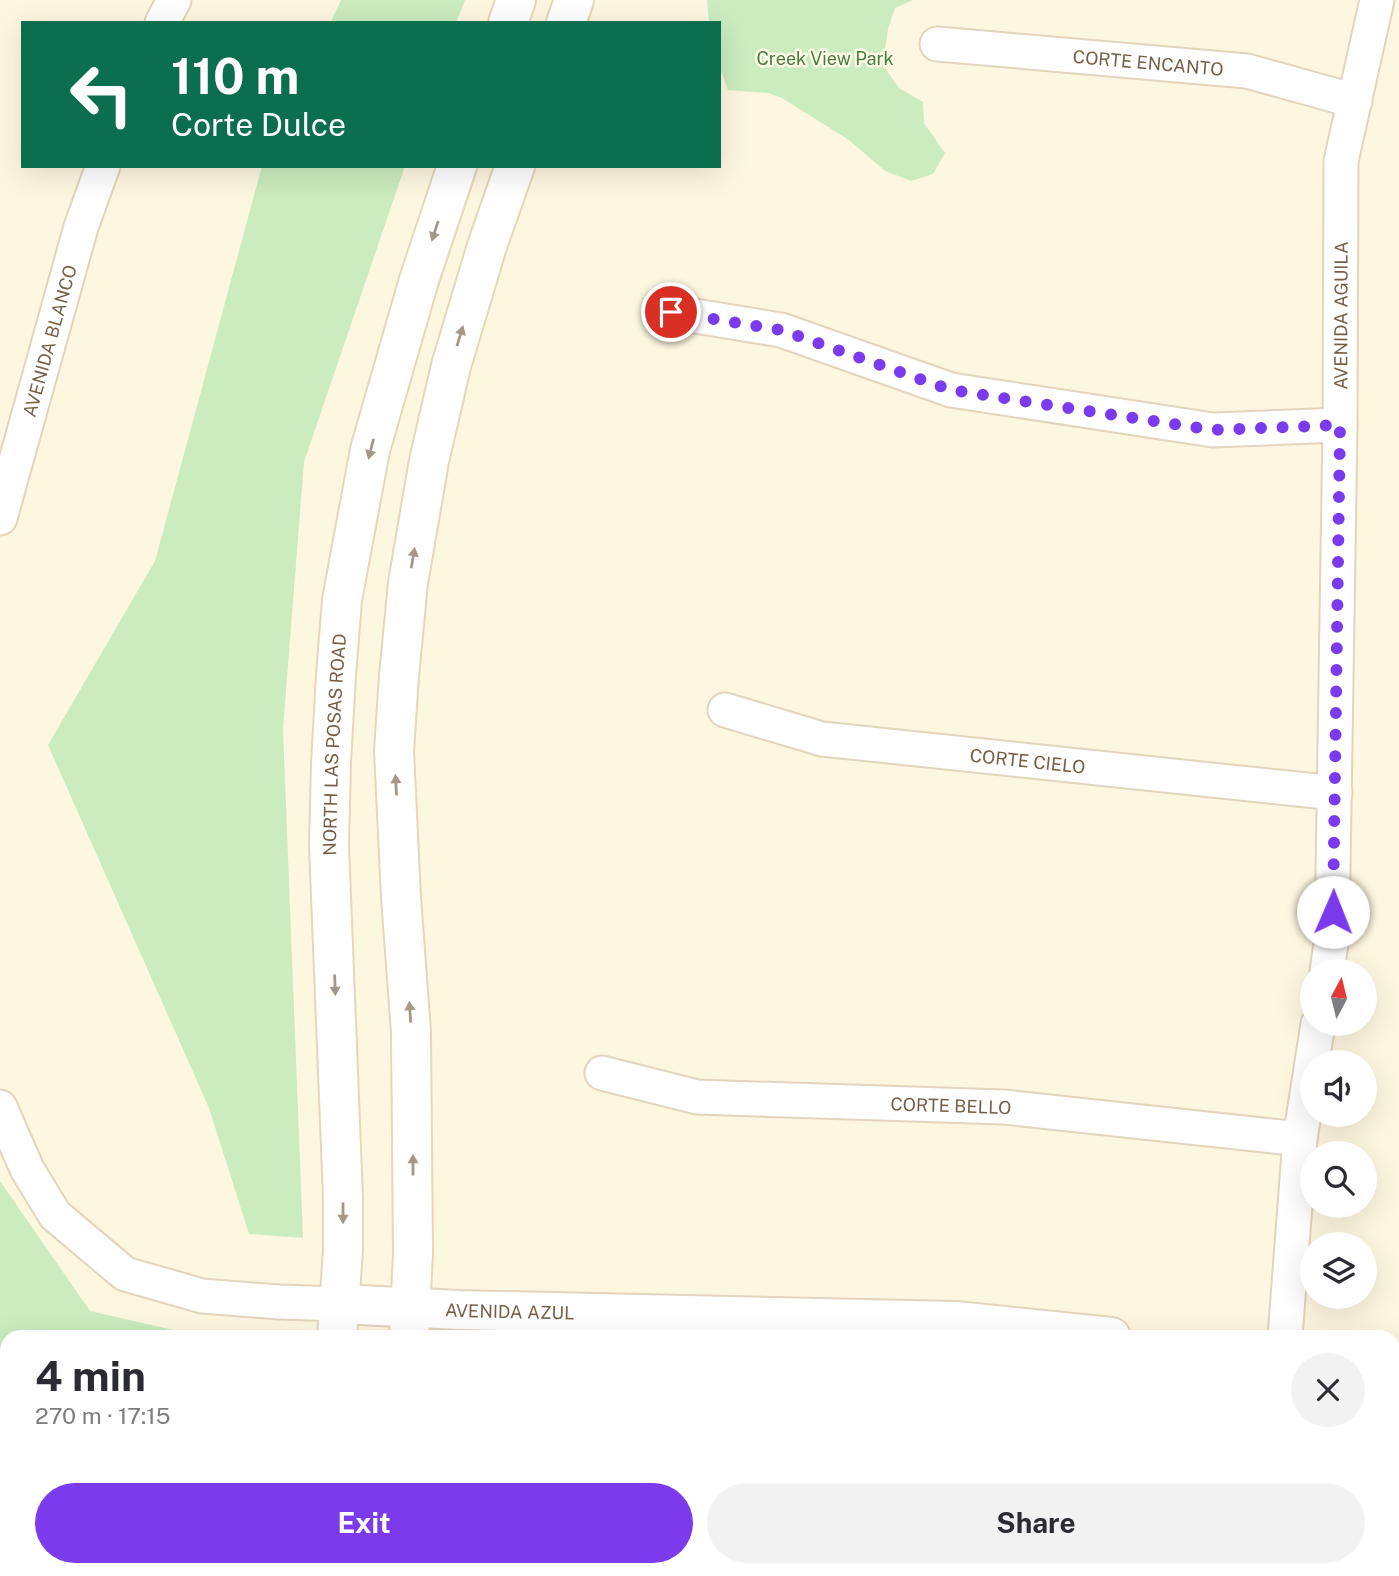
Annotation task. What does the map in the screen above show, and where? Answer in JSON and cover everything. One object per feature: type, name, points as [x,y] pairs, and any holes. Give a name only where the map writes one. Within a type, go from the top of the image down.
[{"type":"main road","points":[[509,21],[516,0]]},
{"type":"main road","points":[[567,21],[574,0]]},
{"type":"main road","name":"NORTH LAS POSAS ROAD","points":[[339,1320],[343,1198],[329,846],[332,738],[342,600],[370,450],[419,280],[456,168]]},
{"type":"main road","points":[[410,1322],[413,1253],[411,1032],[394,751],[399,676],[408,583],[429,461],[451,366],[487,246],[514,168]]},
{"type":"main road","name":"AVENIDA AZUL","points":[[339,1320],[410,1322],[458,1310],[771,1317],[978,1330]]},
{"type":"main road","points":[[771,1317],[812,1330]]},
{"type":"street","points":[[163,21],[174,0]]},
{"type":"street","name":"AVENIDA AGUILA","points":[[1329,959],[1332,936],[1335,793],[1341,161],[1377,0]]},
{"type":"street","name":"CORTE ENCANTO","points":[[937,44],[1247,71],[1355,101]]},
{"type":"street","name":"AVENIDA BLANCO","points":[[0,518],[81,227],[102,168]]},
{"type":"street","points":[[671,312],[781,330],[951,390],[1213,430],[1340,425]]},
{"type":"street","name":"CORTE CIELO","points":[[725,710],[822,739],[1335,793]]},
{"type":"street","points":[[1286,1330],[1300,1139],[1316,1036]]},
{"type":"street","name":"CORTE BELLO","points":[[603,1073],[697,1097],[1004,1107],[1300,1139]]},
{"type":"street","name":"AVENIDA AZUL","points":[[0,1107],[27,1170],[55,1215],[125,1274],[202,1296],[285,1302],[339,1320]]},
{"type":"green space","points":[[341,0],[465,0],[457,21],[331,21]]},
{"type":"green space","name":"Creek View Park","points":[[707,0],[913,0],[895,8],[888,29],[883,65],[899,88],[923,102],[924,123],[945,153],[933,174],[911,181],[885,171],[849,140],[782,98],[768,93],[728,90],[721,71],[721,21],[709,21]]},
{"type":"green space","points":[[261,168],[404,168],[304,462],[283,729],[303,1238],[249,1234],[209,1108],[48,745],[155,561]]},
{"type":"green space","points":[[0,1181],[90,1311],[173,1330],[0,1330]]},
{"type":"route","points":[[671,312],[781,330],[951,390],[1213,430],[1340,425],[1333,912]]}]
